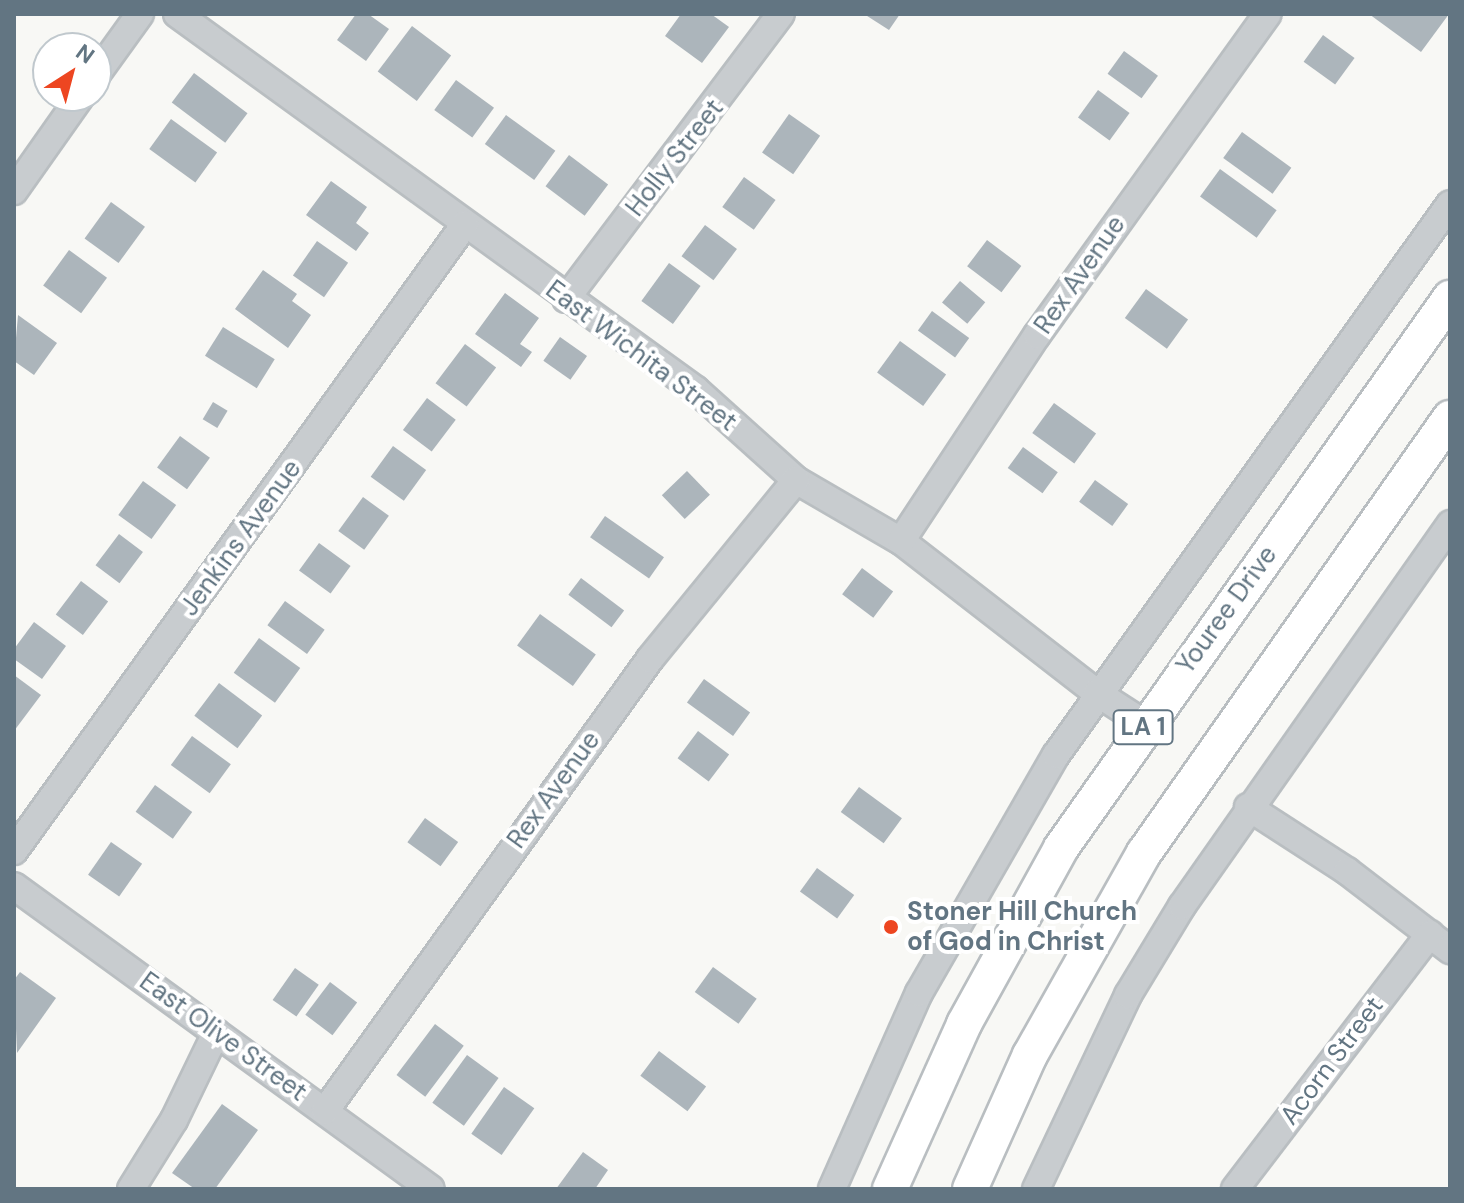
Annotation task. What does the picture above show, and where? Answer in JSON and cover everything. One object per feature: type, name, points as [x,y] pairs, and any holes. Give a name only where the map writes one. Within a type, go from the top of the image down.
[{"type":"main road","name":"Youree Drive","points":[[890,1189],[1014,928],[1145,724],[1450,298]]},
{"type":"main road","name":"LA 1","points":[[970,1189],[1030,1055],[1144,853],[1450,418]]},
{"type":"street","points":[[112,53],[140,14]]},
{"type":"street","name":"East Wichita Street","points":[[177,14],[566,299],[696,390],[796,480],[901,541],[1097,693],[1145,724]]},
{"type":"street","name":"Holly Street","points":[[566,299],[781,14]]},
{"type":"street","name":"Rex Avenue","points":[[901,541],[1037,335],[1268,14]]},
{"type":"street","points":[[14,191],[70,112]]},
{"type":"street","points":[[832,1189],[885,1064],[955,923],[1097,693],[1450,204]]},
{"type":"street","name":"Jenkins Avenue","points":[[14,851],[465,224]]},
{"type":"street","name":"Rex Avenue","points":[[325,1111],[650,659],[796,480]]},
{"type":"street","points":[[1036,1189],[1128,995],[1248,807],[1450,524]]},
{"type":"street","points":[[1248,807],[1347,871],[1440,942]]},
{"type":"street","name":"East Olive Street","points":[[14,886],[431,1189]]},
{"type":"street","name":"Acorn Street","points":[[1235,1189],[1440,942]]},
{"type":"street","points":[[131,1189],[174,1120],[216,1033]]},
{"type":"building","points":[[356,14],[368,14],[389,29],[366,61],[337,40]]},
{"type":"building","points":[[681,14],[711,14],[729,27],[702,63],[665,36]]},
{"type":"building","points":[[864,14],[900,14],[889,30]]},
{"type":"building","points":[[1369,14],[1449,14],[1421,52]]},
{"type":"building","points":[[412,26],[451,55],[417,101],[378,72]]},
{"type":"building","points":[[1323,35],[1355,58],[1335,85],[1304,62]]},
{"type":"building","points":[[1124,51],[1158,76],[1142,98],[1108,74]]},
{"type":"building","points":[[194,73],[248,113],[225,143],[172,103]]},
{"type":"building","points":[[456,80],[494,108],[472,138],[434,110]]},
{"type":"building","points":[[1098,90],[1130,113],[1110,140],[1078,118]]},
{"type":"building","points":[[789,114],[820,136],[793,174],[762,153]]},
{"type":"building","points":[[506,115],[555,151],[534,180],[485,144]]},
{"type":"building","points":[[171,119],[217,153],[195,182],[149,149]]},
{"type":"building","points":[[1242,132],[1291,168],[1273,194],[1223,158]]},
{"type":"building","points":[[569,155],[608,184],[585,216],[546,186]]},
{"type":"building","points":[[1220,169],[1277,210],[1257,238],[1200,197]]},
{"type":"building","points":[[744,177],[776,200],[754,230],[722,207]]},
{"type":"building","points":[[331,181],[367,207],[356,223],[369,233],[356,251],[306,215]]},
{"type":"building","points":[[111,202],[145,227],[119,263],[85,238]]},
{"type":"building","points":[[705,225],[737,249],[713,280],[682,256]]},
{"type":"building","points":[[987,240],[1021,266],[1001,292],[967,266]]},
{"type":"building","points":[[317,241],[348,263],[324,297],[293,275]]},
{"type":"building","points":[[69,250],[107,278],[81,313],[43,286]]},
{"type":"building","points":[[669,263],[701,286],[673,324],[641,301]]},
{"type":"building","points":[[263,270],[297,294],[292,301],[311,315],[288,348],[235,309]]},
{"type":"building","points":[[960,281],[985,302],[967,324],[942,302]]},
{"type":"building","points":[[1146,289],[1188,320],[1167,349],[1125,318]]},
{"type":"building","points":[[505,293],[539,318],[520,344],[532,352],[521,367],[475,334]]},
{"type":"building","points":[[932,311],[969,338],[955,357],[918,330]]},
{"type":"building","points":[[18,315],[57,343],[34,375],[14,361]]},
{"type":"building","points":[[223,327],[275,359],[257,388],[205,356]]},
{"type":"building","points":[[560,337],[587,356],[570,380],[543,361]]},
{"type":"building","points":[[900,341],[946,375],[923,406],[877,373]]},
{"type":"building","points":[[465,344],[496,367],[467,407],[436,383]]},
{"type":"building","points":[[427,398],[456,420],[432,452],[403,430]]},
{"type":"building","points":[[213,402],[228,411],[217,428],[203,419]]},
{"type":"building","points":[[1054,403],[1096,434],[1074,463],[1032,433]]},
{"type":"building","points":[[180,436],[210,458],[187,489],[157,468]]},
{"type":"building","points":[[393,446],[426,470],[404,501],[371,477]]},
{"type":"building","points":[[1023,447],[1058,472],[1043,493],[1008,468]]},
{"type":"building","points":[[687,471],[710,495],[685,519],[662,495]]},
{"type":"building","points":[[1095,480],[1128,504],[1112,526],[1079,502]]},
{"type":"building","points":[[143,481],[176,505],[151,539],[118,515]]},
{"type":"building","points":[[363,497],[389,516],[364,550],[338,531]]},
{"type":"building","points":[[605,516],[664,557],[649,579],[590,537]]},
{"type":"building","points":[[119,534],[143,552],[119,583],[96,565]]},
{"type":"building","points":[[319,543],[351,566],[331,593],[299,571]]},
{"type":"building","points":[[862,568],[893,591],[873,618],[842,594]]},
{"type":"building","points":[[581,578],[624,610],[611,627],[568,595]]},
{"type":"building","points":[[81,581],[108,601],[83,635],[56,615]]},
{"type":"building","points":[[285,601],[325,630],[307,654],[267,625]]},
{"type":"building","points":[[540,614],[596,655],[573,686],[517,646]]},
{"type":"building","points":[[34,622],[66,646],[42,679],[14,659],[14,649]]},
{"type":"building","points":[[259,638],[300,668],[275,703],[234,673]]},
{"type":"building","points":[[14,675],[41,695],[14,731]]},
{"type":"building","points":[[704,679],[750,713],[733,736],[687,702]]},
{"type":"building","points":[[219,683],[262,715],[237,748],[194,716]]},
{"type":"building","points":[[698,731],[729,754],[709,782],[678,758]]},
{"type":"building","points":[[192,736],[231,764],[210,793],[171,765]]},
{"type":"building","points":[[155,785],[192,812],[173,839],[136,812]]},
{"type":"building","points":[[859,787],[902,818],[884,843],[841,812]]},
{"type":"building","points":[[425,818],[458,842],[441,866],[407,842]]},
{"type":"building","points":[[111,842],[142,864],[119,897],[88,875]]},
{"type":"building","points":[[817,868],[854,895],[837,918],[800,891]]},
{"type":"building","points":[[713,967],[757,999],[738,1024],[695,992]]},
{"type":"building","points":[[295,968],[319,985],[296,1017],[273,1000]]},
{"type":"building","points":[[20,972],[56,998],[17,1053],[14,980]]},
{"type":"building","points":[[330,982],[357,1002],[332,1035],[305,1015]]},
{"type":"building","points":[[435,1024],[464,1046],[425,1097],[396,1075]]},
{"type":"building","points":[[659,1051],[706,1087],[687,1111],[640,1076]]},
{"type":"building","points":[[467,1055],[499,1078],[464,1126],[432,1103]]},
{"type":"building","points":[[504,1087],[534,1108],[502,1155],[471,1134]]},
{"type":"building","points":[[222,1104],[258,1130],[215,1189],[195,1189],[172,1173]]},
{"type":"building","points":[[583,1152],[608,1170],[595,1189],[556,1189]]},
{"type":"place","name":"Stoner Hill Church of God in Christ","points":[[891,927]]}]
